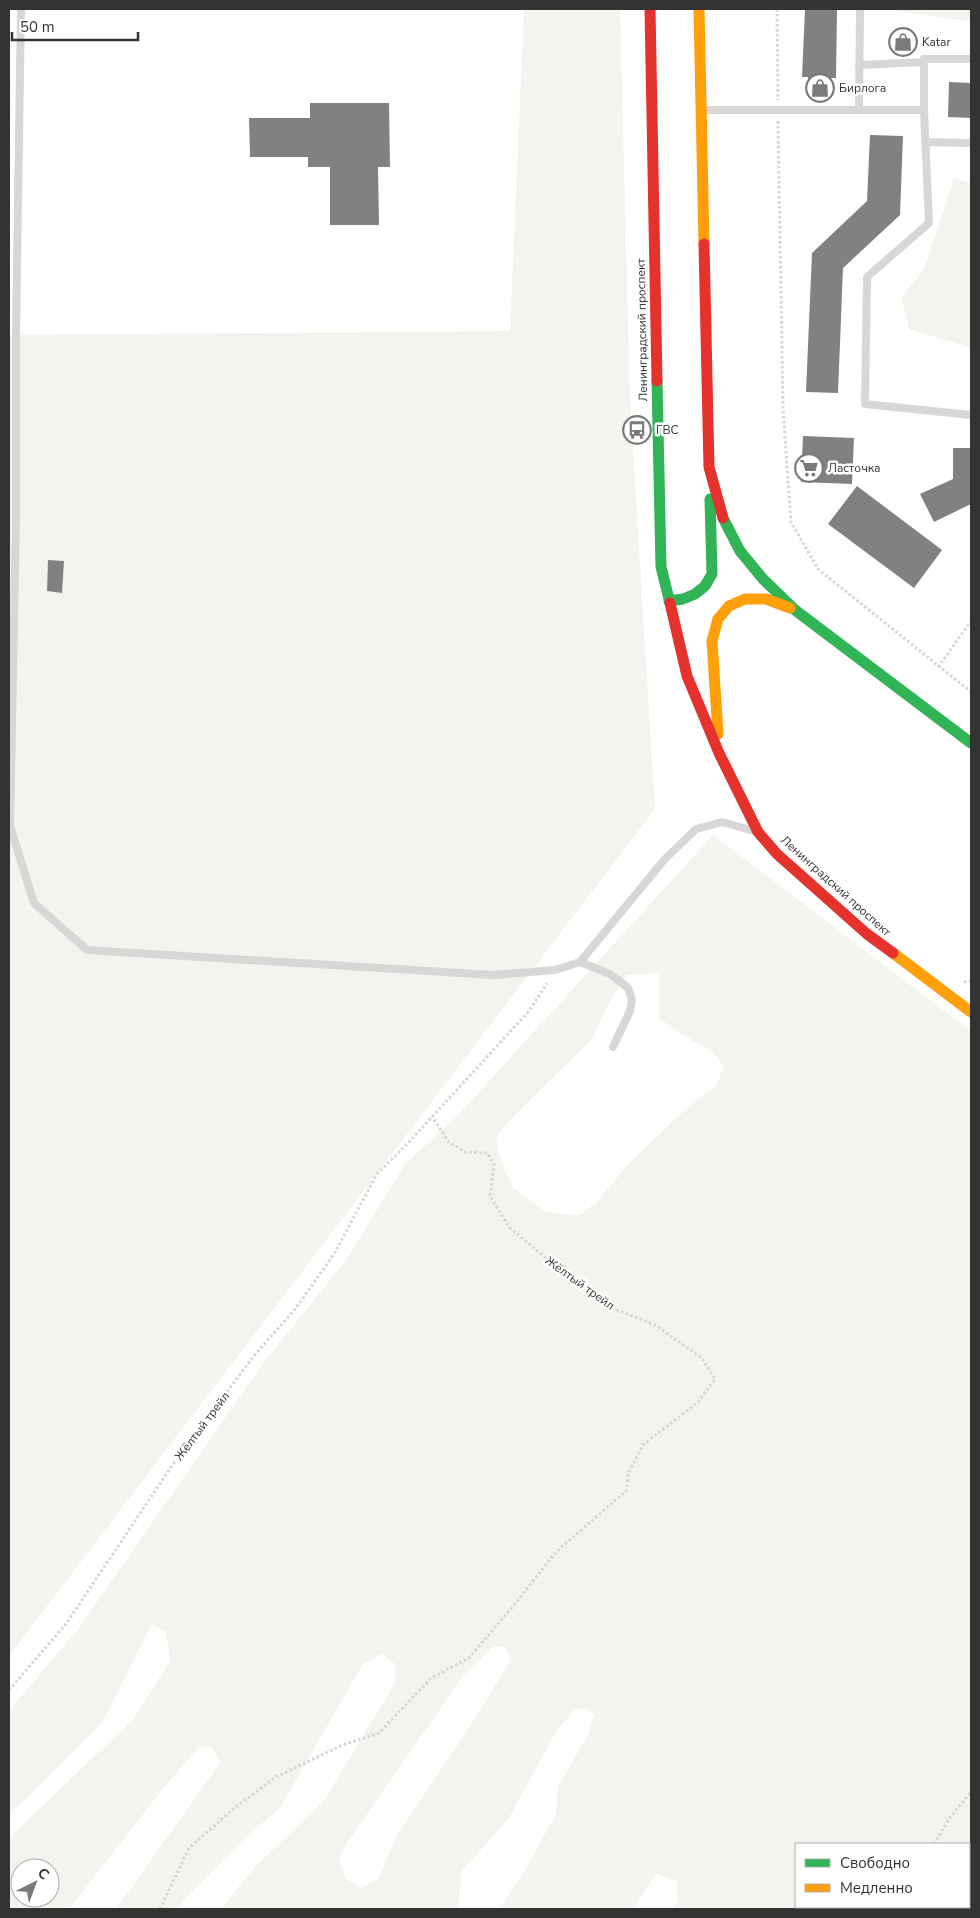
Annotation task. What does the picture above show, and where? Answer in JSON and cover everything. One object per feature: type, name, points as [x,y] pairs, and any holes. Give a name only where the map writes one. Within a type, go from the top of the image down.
[{"type":"main road","name":"Ленинградский проспект","points":[[650,9],[661,567],[687,676],[719,753],[758,832],[777,854],[867,934],[971,1012]]},
{"type":"main road","points":[[669,601],[682,600],[697,594],[708,584],[712,574],[699,9]]},
{"type":"main road","points":[[709,467],[723,518],[740,551],[763,579],[795,610],[971,743]]},
{"type":"main road","points":[[719,753],[712,641],[718,619],[729,606],[745,599],[766,599],[795,610]]},
{"type":"lane","points":[[21,9],[16,335],[16,511],[10,826],[34,903],[88,950],[493,975],[555,970],[580,962],[664,860],[696,829],[722,822],[758,832]]},
{"type":"lane","points":[[859,110],[860,9]]},
{"type":"lane","points":[[859,66],[924,62],[924,59],[971,59]]},
{"type":"lane","points":[[924,62],[929,223],[867,277],[865,404],[971,415]]},
{"type":"lane","points":[[700,110],[924,110]]},
{"type":"lane","points":[[925,142],[971,143]]},
{"type":"lane","points":[[580,962],[610,974],[628,988],[632,1000],[630,1011],[613,1047]]},
{"type":"path","points":[[777,9],[783,408],[791,522],[818,569],[971,692]]},
{"type":"path","points":[[938,667],[971,621]]},
{"type":"path","points":[[432,1118],[529,1011],[555,970]]},
{"type":"path","name":"Жёлтый трейл","points":[[9,1690],[66,1624],[171,1467],[253,1357],[296,1308],[334,1254],[377,1174],[432,1118],[449,1142],[465,1152],[487,1153],[494,1165],[490,1196],[509,1227],[547,1259],[615,1310],[655,1325],[702,1358],[715,1379],[697,1402],[643,1444],[629,1472],[626,1491],[556,1552],[469,1658],[431,1678],[379,1733],[340,1746],[276,1777],[232,1810],[189,1848],[160,1909]]},
{"type":"path","points":[[935,1843],[950,1817],[971,1792]]},
{"type":"shaded area","points":[[524,9],[620,9],[630,402],[655,809],[9,1656],[9,335],[510,331]]},
{"type":"shaded area","points":[[971,9],[971,22],[893,10]]},
{"type":"shaded area","points":[[954,178],[971,183],[971,348],[909,329],[902,298],[925,266]]},
{"type":"shaded area","points":[[713,835],[971,1031],[971,1909],[673,1909],[678,1901],[677,1881],[656,1874],[633,1909],[499,1909],[526,1868],[556,1814],[558,1786],[588,1735],[594,1715],[585,1708],[575,1710],[557,1730],[509,1818],[462,1871],[458,1909],[221,1909],[253,1869],[325,1799],[396,1681],[394,1663],[382,1654],[363,1664],[280,1808],[247,1836],[184,1900],[179,1909],[116,1909],[220,1763],[212,1748],[200,1746],[162,1790],[69,1909],[9,1909],[9,1838],[134,1718],[170,1661],[166,1632],[152,1624],[102,1723],[9,1814],[9,1711],[78,1629],[261,1366],[346,1260],[405,1164],[458,1115]],"holes":[[[659,973],[659,1018],[681,1034],[710,1050],[724,1066],[716,1086],[690,1105],[629,1163],[596,1203],[577,1216],[544,1211],[513,1188],[499,1155],[496,1139],[506,1124],[592,1039],[610,1001],[627,975]],[[494,1646],[505,1648],[511,1660],[467,1731],[398,1833],[378,1879],[360,1888],[345,1878],[339,1858],[345,1846],[463,1676]]]},
{"type":"building","points":[[805,9],[837,9],[836,78],[831,78],[832,94],[808,94],[808,77],[802,77]]},
{"type":"building","name":"Katar","points":[[894,31],[915,34],[913,52],[891,50]]},
{"type":"building","points":[[949,82],[971,83],[971,118],[948,117]]},
{"type":"building","points":[[310,103],[389,103],[390,167],[378,167],[379,225],[330,225],[330,167],[308,167],[308,157],[250,157],[249,118],[310,118]]},
{"type":"building","points":[[870,135],[903,136],[900,215],[843,268],[838,393],[806,392],[812,253],[867,201]]},
{"type":"building","points":[[803,436],[854,438],[852,484],[801,482]]},
{"type":"building","points":[[953,448],[971,448],[971,504],[934,522],[920,494],[953,479]]},
{"type":"building","points":[[857,486],[942,550],[914,588],[828,524]]},
{"type":"building","points":[[48,560],[64,561],[62,593],[47,591]]},
{"type":"traffic: fast","points":[[657,381],[661,567],[670,603]]},
{"type":"traffic: fast","points":[[669,601],[683,599],[695,594],[705,586],[712,574],[710,499]]},
{"type":"traffic: fast","points":[[723,518],[740,551],[763,579],[795,610],[971,743]]},
{"type":"traffic: slow","points":[[699,9],[704,244]]},
{"type":"traffic: slow","points":[[718,734],[712,641],[718,619],[729,606],[745,599],[766,599],[790,608]]},
{"type":"traffic: slow","points":[[893,953],[971,1012]]},
{"type":"traffic: jam","points":[[650,9],[657,381]]},
{"type":"traffic: jam","points":[[704,244],[709,467],[723,518]]},
{"type":"traffic: jam","points":[[670,603],[687,676],[719,753],[758,832],[777,854],[867,934],[893,953]]},
{"type":"place","name":"Katar","points":[[903,42]]},
{"type":"place","name":"Бирлога","points":[[820,88]]},
{"type":"place","name":"ГВС","points":[[637,430]]},
{"type":"place","name":"Ласточка","points":[[809,468]]}]
